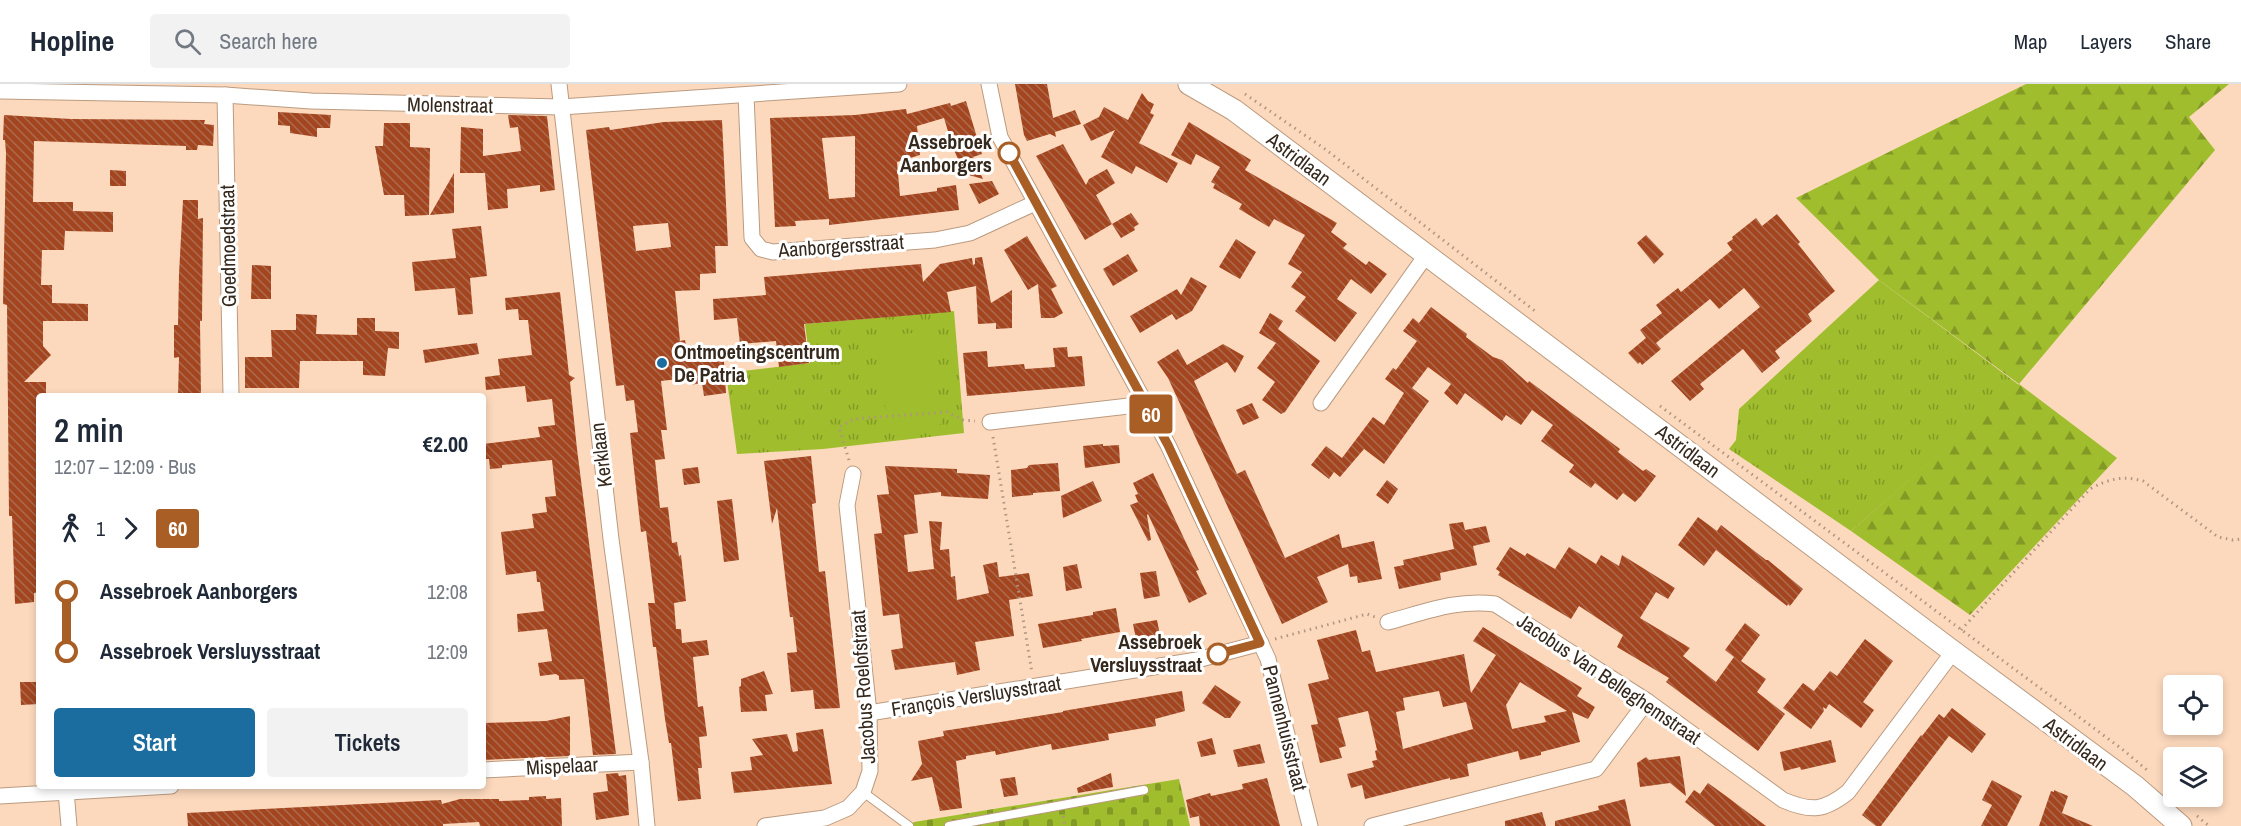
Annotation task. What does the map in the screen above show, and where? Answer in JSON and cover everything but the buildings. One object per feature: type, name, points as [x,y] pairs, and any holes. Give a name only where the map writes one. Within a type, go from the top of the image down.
[{"type":"main road","name":"Astridlaan","points":[[1189,84],[1234,110],[1427,254],[1953,652],[2135,786],[2180,826]]},
{"type":"street","name":"Kerklaan","points":[[558,84],[647,826]]},
{"type":"street","name":"Molenstraat","points":[[0,91],[225,95],[311,101],[561,107],[899,84]]},
{"type":"street","name":"Pannenhuisstraat","points":[[989,84],[1000,137],[1168,445],[1268,659],[1310,826]]},
{"type":"street","name":"Aanborgersstraat","points":[[746,94],[752,238],[761,249],[773,252],[935,240],[970,233],[1035,202]]},
{"type":"street","name":"Goedmoedstraat","points":[[225,95],[231,393]]},
{"type":"street","points":[[1321,403],[1427,254]]},
{"type":"street","points":[[990,422],[1146,404]]},
{"type":"street","name":"Jacobus Roelofstraat","points":[[765,826],[825,818],[848,808],[863,792],[870,771],[869,713],[848,505],[853,474]]},
{"type":"street","name":"Jacobus Van Belleghemstraat","points":[[1388,622],[1453,604],[1474,601],[1496,604],[1647,701],[1783,800],[1799,807],[1817,809],[1836,801],[1848,792],[1953,652]]},
{"type":"street","name":"François Versluysstraat","points":[[869,713],[1197,660],[1260,643]]},
{"type":"street","points":[[1372,826],[1596,769],[1647,701]]},
{"type":"street","name":"Mispelaar","points":[[486,770],[641,762]]},
{"type":"street","points":[[0,796],[108,789]]},
{"type":"street","points":[[66,791],[69,826]]},
{"type":"lane","points":[[950,826],[1144,790]]},
{"type":"lane","points":[[863,792],[909,826]]},
{"type":"path","points":[[1241,92],[1325,149],[1540,315]]},
{"type":"path","points":[[1659,405],[2122,749],[2152,775]]},
{"type":"path","points":[[853,474],[839,427],[854,419],[947,412],[963,420],[990,422],[1034,686]]},
{"type":"path","points":[[1961,630],[2090,489],[2115,478],[2130,477],[2144,481],[2218,537],[2241,539]]},
{"type":"path","points":[[1260,643],[1367,614],[1388,622]]},
{"type":"green space","points":[[2026,84],[2229,84],[2189,117],[2215,150],[2019,384],[1879,280],[1796,198]]},
{"type":"green space","points":[[1879,280],[2019,385],[1851,531],[1729,449],[1736,440],[1739,409]]},
{"type":"green space","points":[[954,311],[964,433],[823,449],[737,454],[726,373],[810,363],[805,324]]},
{"type":"green space","points":[[933,331],[941,424],[887,428],[879,336]]},
{"type":"green space","points":[[2019,384],[2117,458],[1970,615],[1851,531]]},
{"type":"green space","points":[[1179,779],[1190,826],[908,826],[914,822]]},
{"type":"bus line","name":"60","points":[[1009,153],[1168,445],[1260,643],[1218,654]]},
{"type":"place","name":"Assebroek Aanborgers","points":[[1009,153]]},
{"type":"place","name":"Ontmoetingscentrum De Patria","points":[[662,363]]},
{"type":"place","name":"Assebroek Versluysstraat","points":[[1218,654]]}]
